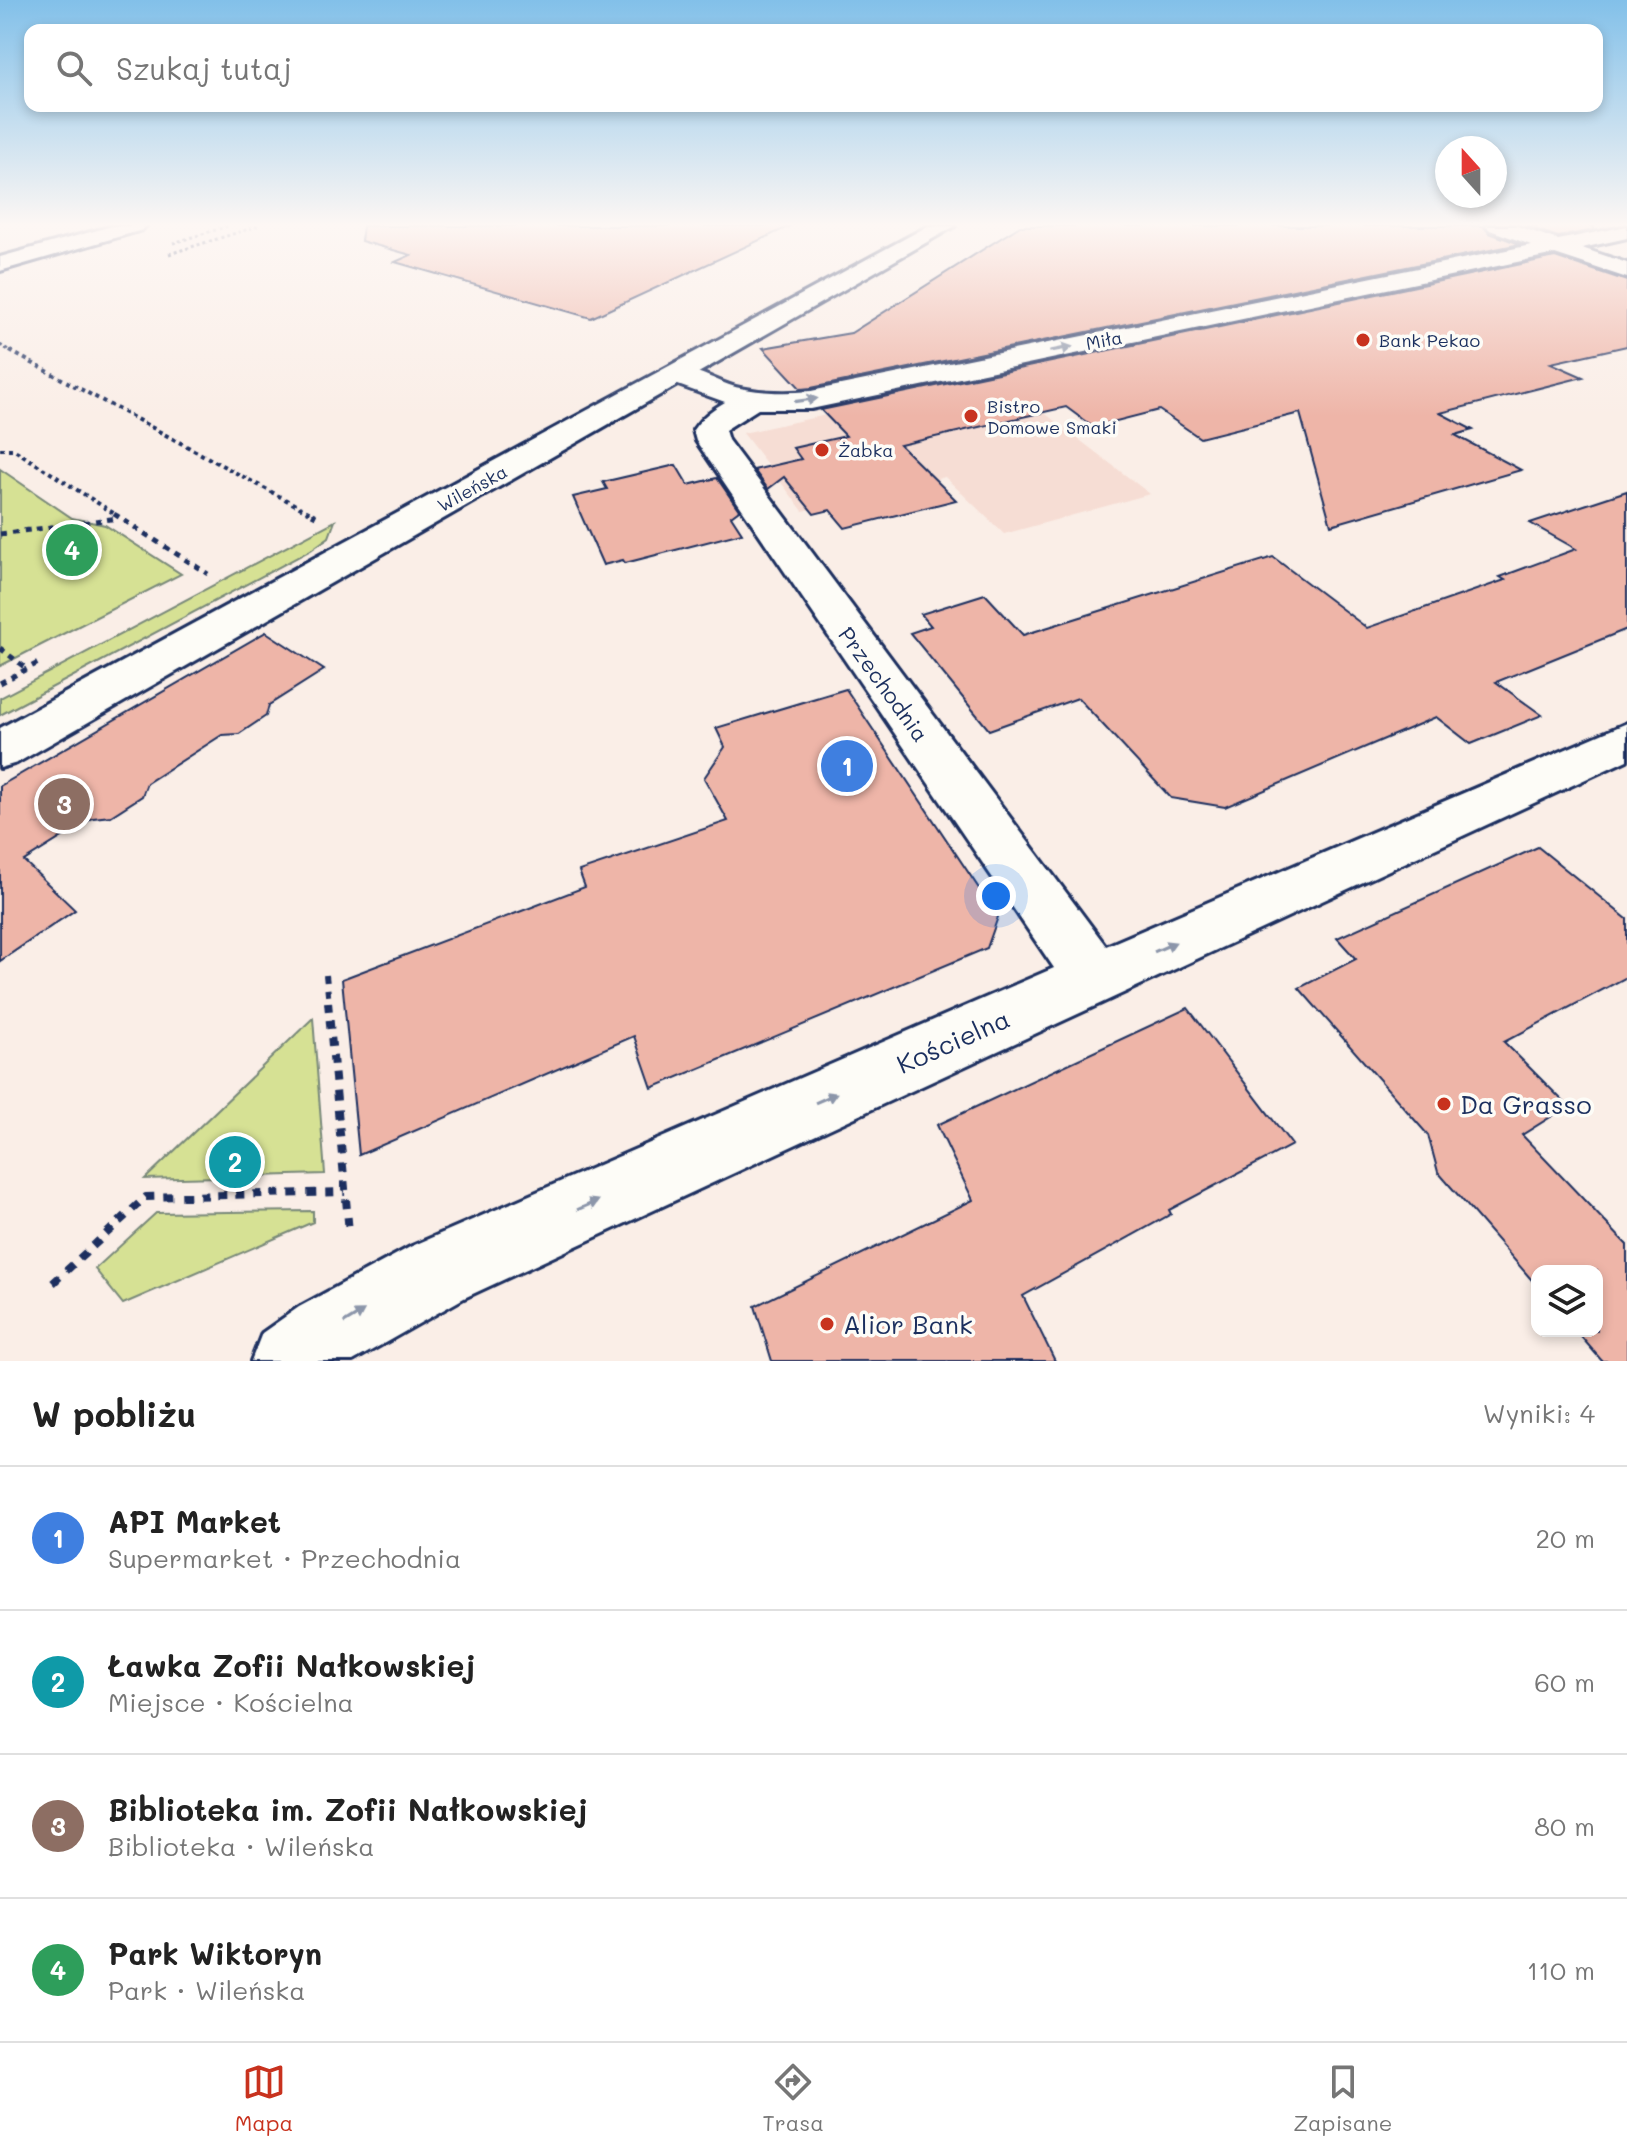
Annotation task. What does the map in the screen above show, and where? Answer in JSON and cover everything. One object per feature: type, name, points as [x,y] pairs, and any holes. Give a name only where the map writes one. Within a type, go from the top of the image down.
[{"type":"street","name":"Wileńska","points":[[0,750],[830,290]]},
{"type":"street","name":"Miła","points":[[677,375],[750,401],[778,403],[811,400],[1345,290]]},
{"type":"street","name":"Przechodnia","points":[[750,401],[717,419],[709,430],[712,441],[1095,978]]},
{"type":"street","name":"Kościelna","points":[[290,1361],[370,1308],[438,1272],[1627,740]]},
{"type":"path","points":[[0,345],[318,517]]},
{"type":"path","points":[[0,449],[13,449],[208,574]]},
{"type":"path","points":[[0,534],[120,518]]},
{"type":"path","points":[[0,648],[27,669]]},
{"type":"path","points":[[326,975],[349,1232]]},
{"type":"path","points":[[53,1283],[146,1197],[345,1192]]},
{"type":"shaded area","points":[[999,378],[1150,494],[1004,534],[945,477],[803,511],[743,433]]},
{"type":"green space","points":[[0,469],[72,518],[105,525],[181,574],[0,666]]},
{"type":"green space","points":[[335,521],[329,537],[311,550],[0,715],[0,698]]},
{"type":"green space","points":[[313,1018],[325,1174],[145,1179]]},
{"type":"green space","points":[[313,1211],[313,1222],[123,1304],[95,1269],[156,1213]]},
{"type":"building","points":[[491,290],[653,290],[591,318]]},
{"type":"building","points":[[920,290],[1296,290],[811,388],[801,389],[763,348],[851,333]]},
{"type":"building","points":[[1399,290],[1627,290],[1627,346],[1551,363],[1583,377],[1440,413],[1473,430],[1455,435],[1521,470],[1331,525],[1300,413],[1200,438],[1159,410],[1093,427],[1066,407],[900,445],[956,500],[845,528],[830,510],[814,514],[784,477],[768,489],[754,470],[801,459],[793,448],[846,436],[821,410]]},
{"type":"building","points":[[676,465],[688,485],[717,478],[739,510],[731,516],[742,533],[625,563],[623,560],[603,565],[573,497],[607,489],[603,482]]},
{"type":"building","points":[[1627,491],[1627,629],[1496,682],[1542,715],[1471,744],[1436,717],[1225,807],[1171,798],[1078,698],[989,730],[910,633],[931,626],[921,614],[985,594],[1023,635],[1273,557],[1367,628],[1505,580],[1500,577],[1576,549],[1530,523]]},
{"type":"building","points":[[266,632],[324,670],[269,705],[266,716],[239,734],[222,735],[147,783],[142,796],[111,816],[93,818],[24,861],[75,910],[0,961],[0,786]]},
{"type":"building","points":[[846,689],[998,917],[987,948],[652,1088],[634,1036],[359,1155],[342,979],[585,887],[579,871],[728,821],[704,778],[725,747],[716,728]]},
{"type":"building","points":[[1538,847],[1627,919],[1627,977],[1504,1042],[1568,1106],[1522,1135],[1627,1245],[1627,1361],[1602,1361],[1581,1337],[1603,1337],[1603,1265],[1531,1265],[1531,1279],[1438,1172],[1428,1135],[1299,988],[1356,959],[1337,938]]},
{"type":"building","points":[[1188,1008],[1292,1145],[1169,1210],[1171,1214],[1023,1296],[1055,1361],[772,1361],[755,1306],[973,1200],[937,1125]]},
{"type":"place","name":"Bank Pekao","points":[[1363,340]]},
{"type":"place","name":"Bistro Domowe Smaki","points":[[971,416]]},
{"type":"place","name":"Żabka","points":[[822,450]]},
{"type":"place","name":"Park Wiktoryn","points":[[72,550]]},
{"type":"place","name":"API Market","points":[[847,766]]},
{"type":"place","name":"Biblioteka im. Zofii Nałkowskiej","points":[[64,804]]},
{"type":"place","name":"Da Grasso","points":[[1444,1104]]},
{"type":"place","name":"Ławka Zofii Nałkowskiej","points":[[235,1162]]},
{"type":"place","name":"Alior Bank","points":[[827,1324]]}]
